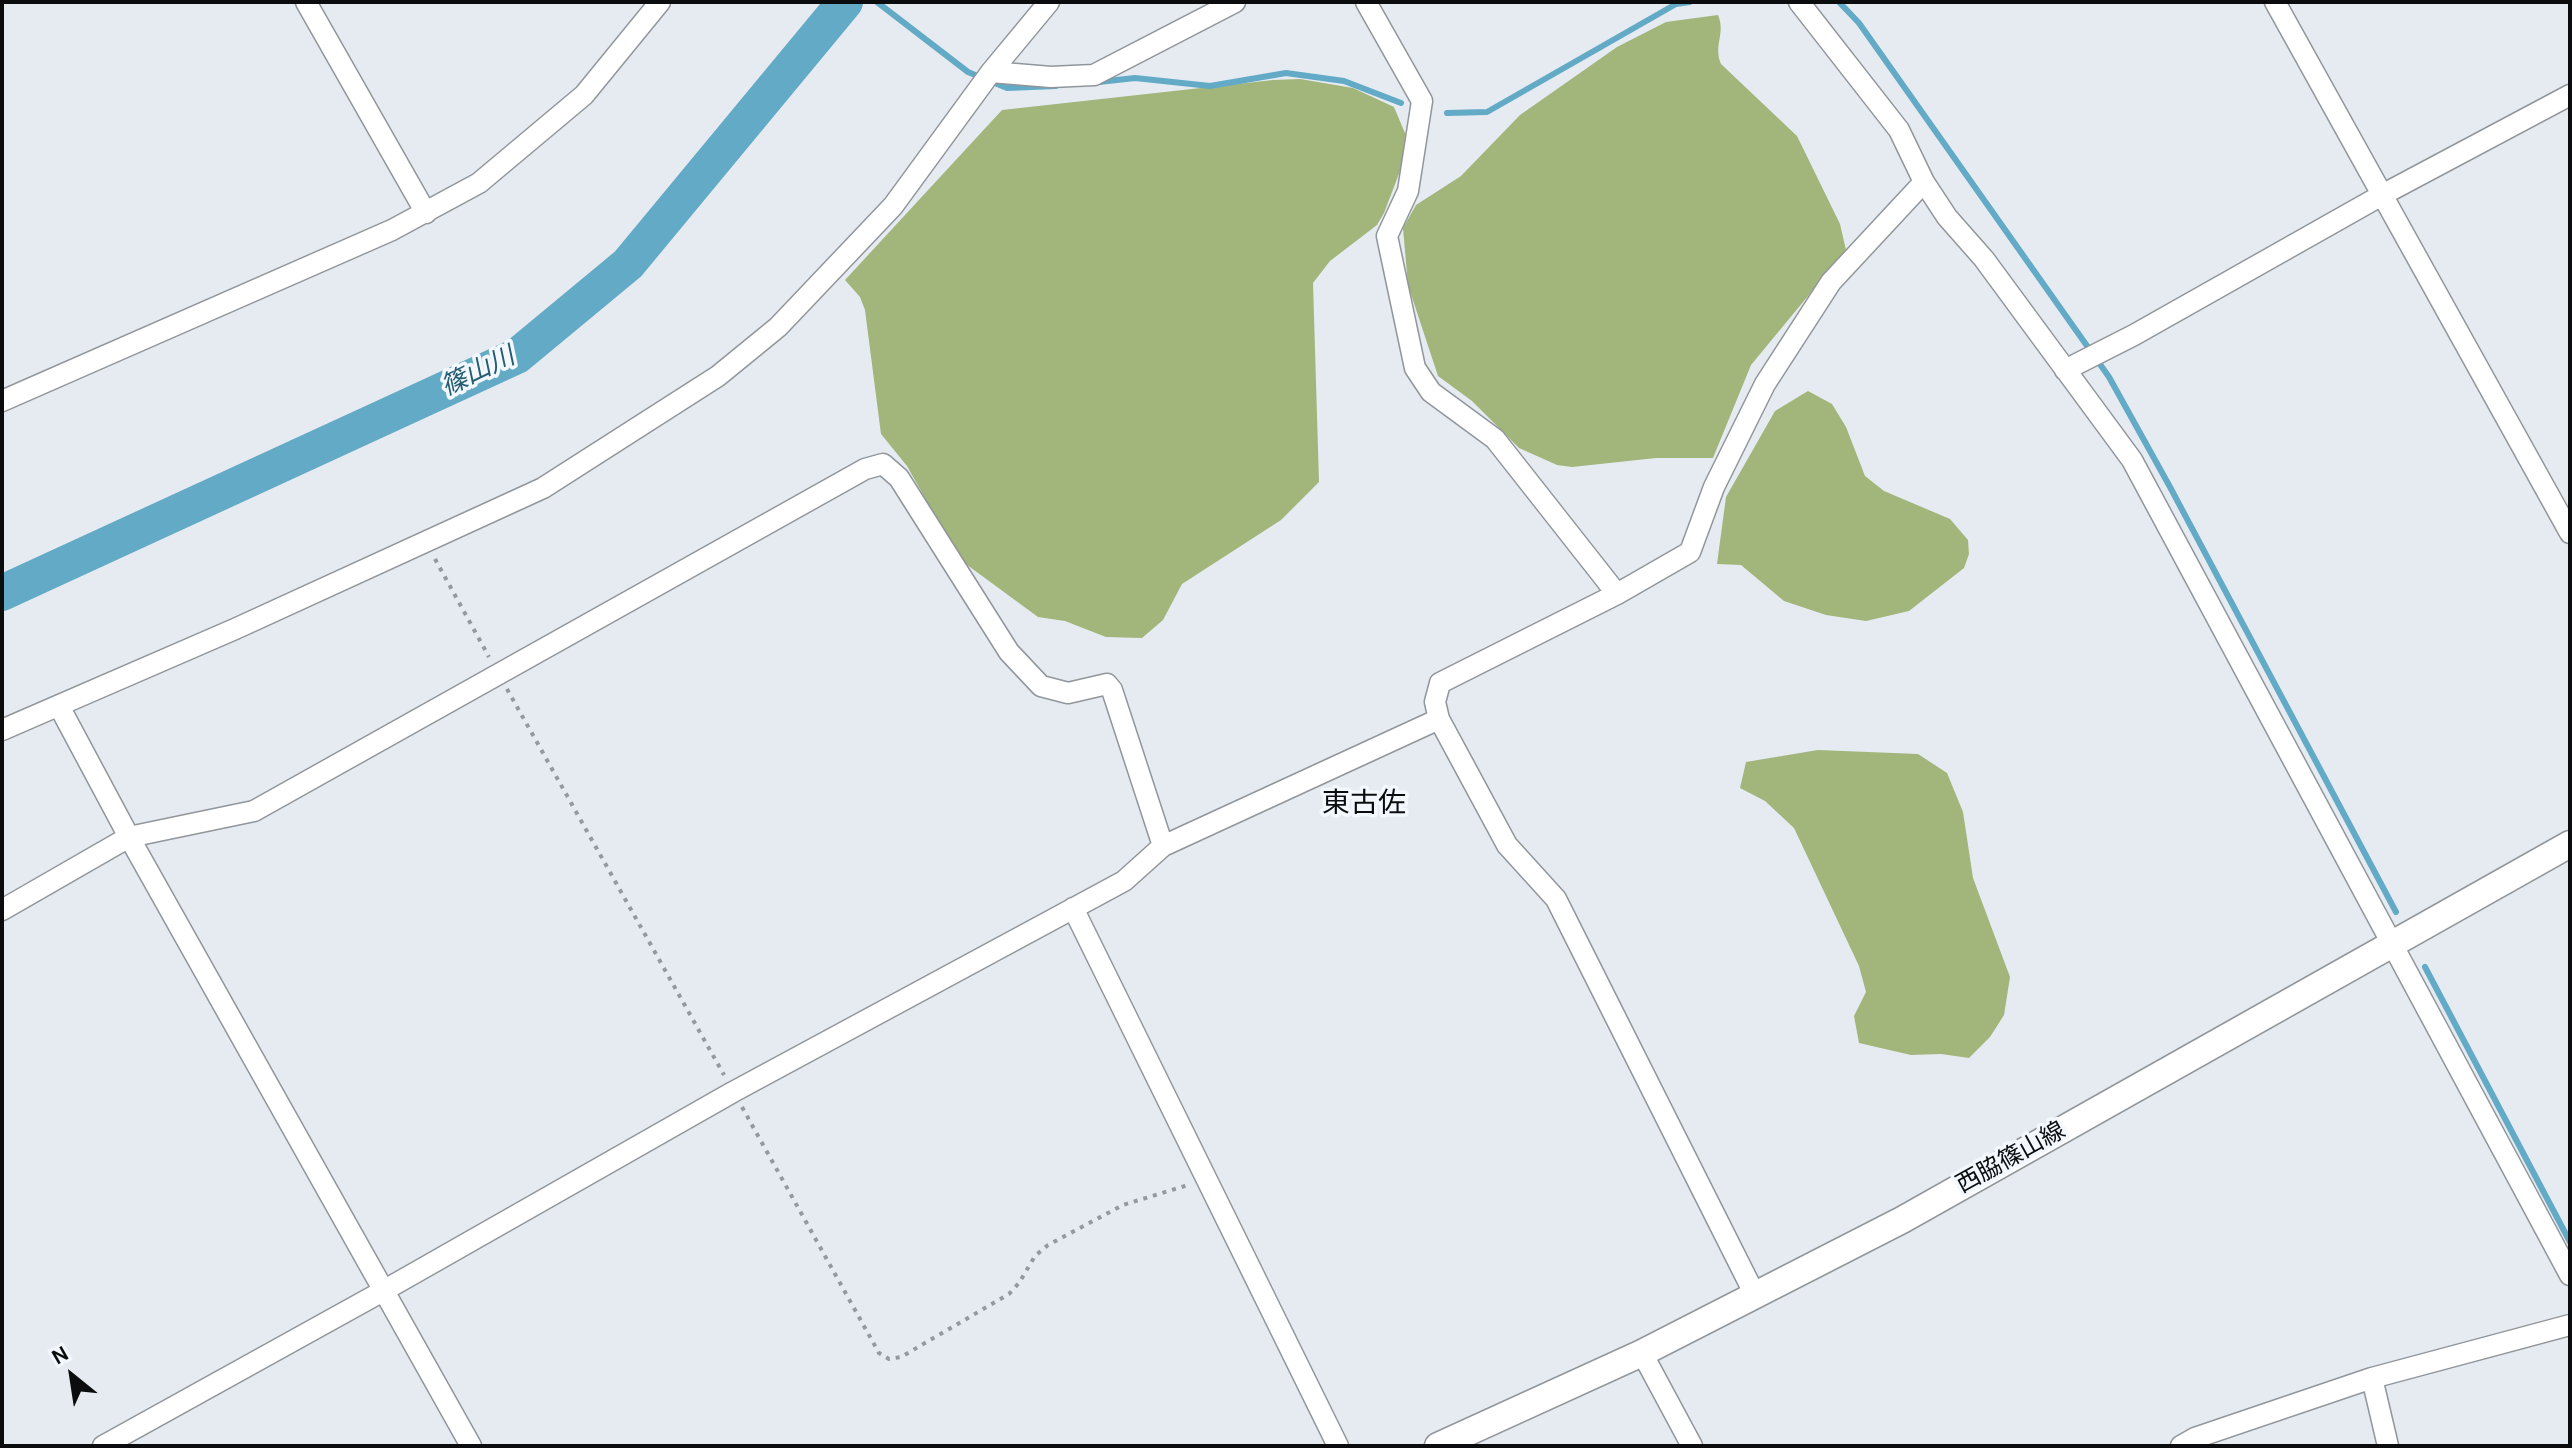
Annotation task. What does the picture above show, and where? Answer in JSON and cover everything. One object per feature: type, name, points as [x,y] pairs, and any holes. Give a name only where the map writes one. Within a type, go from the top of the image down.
[{"type":"main road","name":"西脇篠山線","points":[[1438,1446],[1642,1353],[1902,1220],[2570,844]]},
{"type":"street","points":[[306,2],[426,213]]},
{"type":"street","points":[[2,401],[426,213],[479,183],[584,95],[660,2]]},
{"type":"street","points":[[2,730],[426,543],[543,488],[718,376],[778,327],[893,206],[991,72],[1049,2]]},
{"type":"street","points":[[991,72],[1051,77],[1094,75],[1235,2]]},
{"type":"street","points":[[1366,2],[1422,101],[1408,191],[1387,236],[1415,368],[1431,392],[1495,439],[1617,594]]},
{"type":"street","points":[[1799,2],[1899,130],[1924,182],[1947,217],[1984,259],[2132,460],[2570,1275]]},
{"type":"street","points":[[2275,2],[2570,533]]},
{"type":"street","points":[[2065,370],[2570,95]]},
{"type":"street","points":[[1755,1295],[1556,899],[1507,845],[1439,719],[1435,702],[1440,683],[1617,594],[1690,552],[1714,487],[1765,384],[1831,282],[1924,182]]},
{"type":"street","points":[[2,910],[129,837],[254,811],[865,469],[883,464],[899,478],[1009,652],[1041,686],[1068,693],[1107,684],[1112,690],[1163,846]]},
{"type":"street","points":[[59,706],[129,837],[471,1446]]},
{"type":"street","points":[[103,1446],[733,1092],[1124,881],[1163,846],[1439,719]]},
{"type":"street","points":[[1073,908],[1338,1446]]},
{"type":"street","points":[[2181,1446],[2195,1438],[2372,1378],[2570,1325]]},
{"type":"street","points":[[1642,1353],[1692,1446]]},
{"type":"street","points":[[2372,1378],[2388,1446]]},
{"type":"path","points":[[426,543],[879,1353],[889,1359],[901,1357],[1009,1294],[1035,1256],[1048,1245],[1123,1205],[1206,1180]]},
{"type":"green space","points":[[1718,15],[1721,64],[1797,136],[1840,224],[1846,250],[1751,365],[1713,458],[1656,458],[1572,467],[1557,465],[1519,448],[1472,401],[1438,376],[1408,285],[1403,228],[1416,205],[1461,176],[1520,115],[1617,47],[1666,22]]},
{"type":"green space","points":[[1300,79],[1353,88],[1394,107],[1410,145],[1377,225],[1330,261],[1313,283],[1319,482],[1281,520],[1182,584],[1163,620],[1142,638],[1106,637],[1065,621],[1038,617],[959,559],[907,466],[881,434],[865,310],[860,297],[845,280],[1002,110]]},
{"type":"green space","points":[[1808,391],[1832,404],[1846,427],[1865,476],[1884,491],[1950,519],[1968,540],[1969,554],[1964,568],[1909,611],[1866,621],[1826,615],[1784,601],[1741,565],[1717,564],[1726,497],[1775,411]]},
{"type":"green space","points":[[1818,750],[1918,754],[1947,773],[1963,812],[1973,878],[2010,977],[2004,1015],[1990,1037],[1969,1058],[1941,1054],[1911,1055],[1859,1043],[1854,1016],[1866,992],[1859,966],[1794,828],[1765,801],[1740,788],[1746,762]]},
{"type":"waterway","name":"篠山川","points":[[2,593],[517,356],[628,264],[845,2]]},
{"type":"waterway","points":[[877,2],[968,72],[1007,88],[1056,86]]},
{"type":"waterway","points":[[1447,113],[1487,112],[1676,4],[1690,2]]},
{"type":"waterway","points":[[1839,2],[1859,23],[2109,377],[2396,912]]},
{"type":"waterway","points":[[1099,82],[1135,78],[1210,86],[1286,73],[1344,81],[1401,103]]},
{"type":"waterway","points":[[2425,967],[2570,1242]]},
{"type":"district","name":"東古佐","points":[[1364,804]]}]
